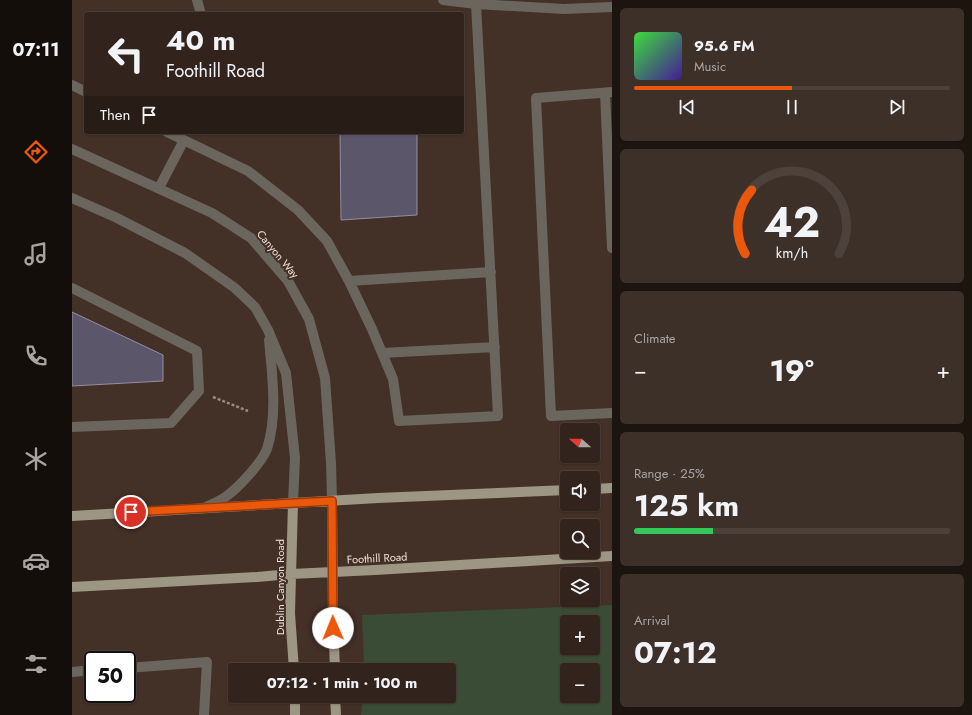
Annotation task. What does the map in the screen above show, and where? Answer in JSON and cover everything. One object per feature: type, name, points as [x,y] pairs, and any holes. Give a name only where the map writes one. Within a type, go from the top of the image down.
[{"type":"main road","points":[[600,489],[612,488]]},
{"type":"main road","points":[[72,516],[378,498],[560,490]]},
{"type":"main road","points":[[332,501],[332,572],[335,663]]},
{"type":"main road","name":"Dublin Canyon Road","points":[[293,503],[290,613],[294,663]]},
{"type":"main road","name":"Foothill Road","points":[[72,586],[257,577],[612,556]]},
{"type":"main road","points":[[294,703],[295,715]]},
{"type":"main road","points":[[336,703],[336,715]]},
{"type":"street","points":[[197,0],[200,12]]},
{"type":"street","points":[[443,0],[476,4],[564,9],[612,7]]},
{"type":"street","points":[[171,134],[248,171],[298,210],[327,241],[349,281],[382,354],[392,380],[399,421],[498,416],[476,4]]},
{"type":"street","points":[[72,85],[84,91]]},
{"type":"street","points":[[612,248],[608,93],[536,98],[551,416],[612,414]]},
{"type":"street","points":[[159,188],[184,140]]},
{"type":"street","name":"Canyon Way","points":[[72,149],[212,213],[251,238],[288,281],[309,319],[325,378],[332,501]]},
{"type":"street","points":[[72,198],[115,217],[191,257],[235,288],[255,307],[268,330],[286,373],[295,458],[293,503]]},
{"type":"street","points":[[349,281],[491,272]]},
{"type":"street","points":[[72,288],[197,351],[199,391],[171,423],[72,427]]},
{"type":"street","points":[[204,508],[228,496],[251,474],[266,450],[272,428],[273,385],[268,330]]},
{"type":"street","points":[[382,354],[495,347]]},
{"type":"street","points":[[136,667],[207,662],[204,715]]},
{"type":"street","points":[[72,672],[84,671]]},
{"type":"green space","points":[[600,605],[612,605],[612,715],[361,715],[362,703],[456,703],[456,663],[364,663],[362,615],[562,607],[600,607]]},
{"type":"building","points":[[340,134],[417,134],[417,215],[341,220]]},
{"type":"building","points":[[72,312],[163,355],[163,381],[72,386]]},
{"type":"route","points":[[131,512],[332,501],[333,628]]}]
